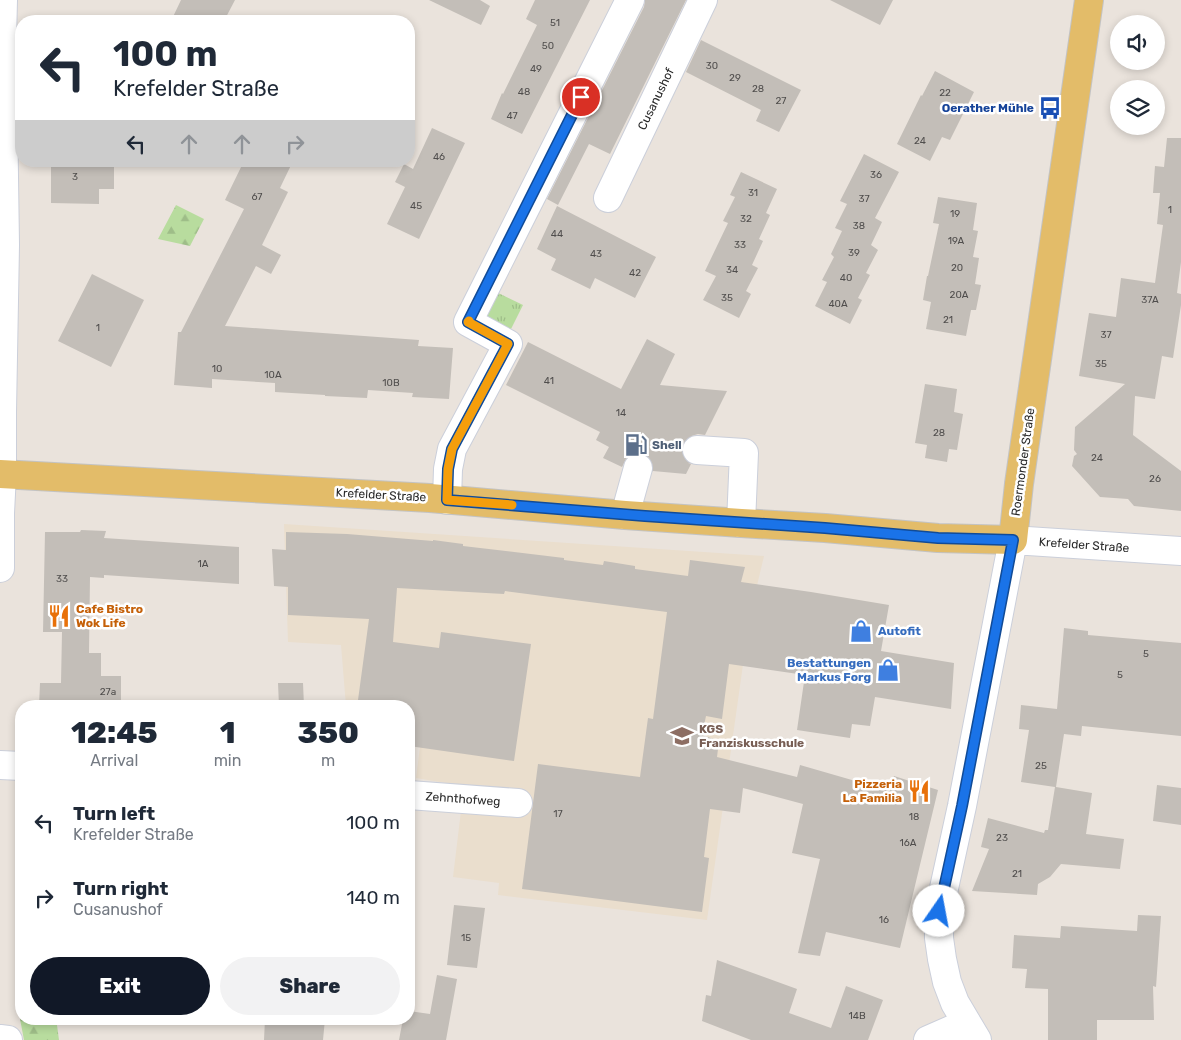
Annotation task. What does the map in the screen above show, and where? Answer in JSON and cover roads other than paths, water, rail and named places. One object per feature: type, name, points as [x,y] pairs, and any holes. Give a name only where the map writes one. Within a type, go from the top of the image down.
[{"type":"main road","name":"Roermonder Straße","points":[[1013,540],[1019,484],[1089,0]]},
{"type":"main road","name":"Krefelder Straße","points":[[1,474],[447,500],[938,538],[1013,540]]},
{"type":"street","points":[[0,568],[5,245],[3,0]]},
{"type":"street","points":[[447,500],[448,469],[452,449],[508,344],[468,322],[630,0]]},
{"type":"street","name":"Cusanushof","points":[[608,198],[703,0]]},
{"type":"street","points":[[697,450],[744,454],[741,524]]},
{"type":"street","points":[[626,515],[638,468]]},
{"type":"street","name":"Krefelder Straße","points":[[1013,540],[1181,551]]},
{"type":"street","name":"Roermonder Straße","points":[[928,1040],[972,1032],[955,1003],[947,982],[939,938],[939,911],[962,806],[1013,540]]},
{"type":"street","points":[[0,765],[15,766]]},
{"type":"street","name":"Zehnthofweg","points":[[415,795],[518,803]]},
{"type":"street","points":[[0,1039],[8,1040]]},
{"type":"tunnel","points":[[638,468],[652,446],[697,450]]},
{"type":"place","name":"Oerather Mühle","points":[[1050,108]]},
{"type":"place","name":"Shell","points":[[636,445]]},
{"type":"place","name":"Cafe Bistro Wok Life","points":[[59,616]]},
{"type":"place","name":"Autofit","points":[[861,631]]},
{"type":"place","name":"Bestattungen Markus Forg","points":[[888,670]]},
{"type":"place","name":"KGS Franziskusschule","points":[[682,736]]},
{"type":"place","name":"Pizzeria La Familia","points":[[919,791]]}]
